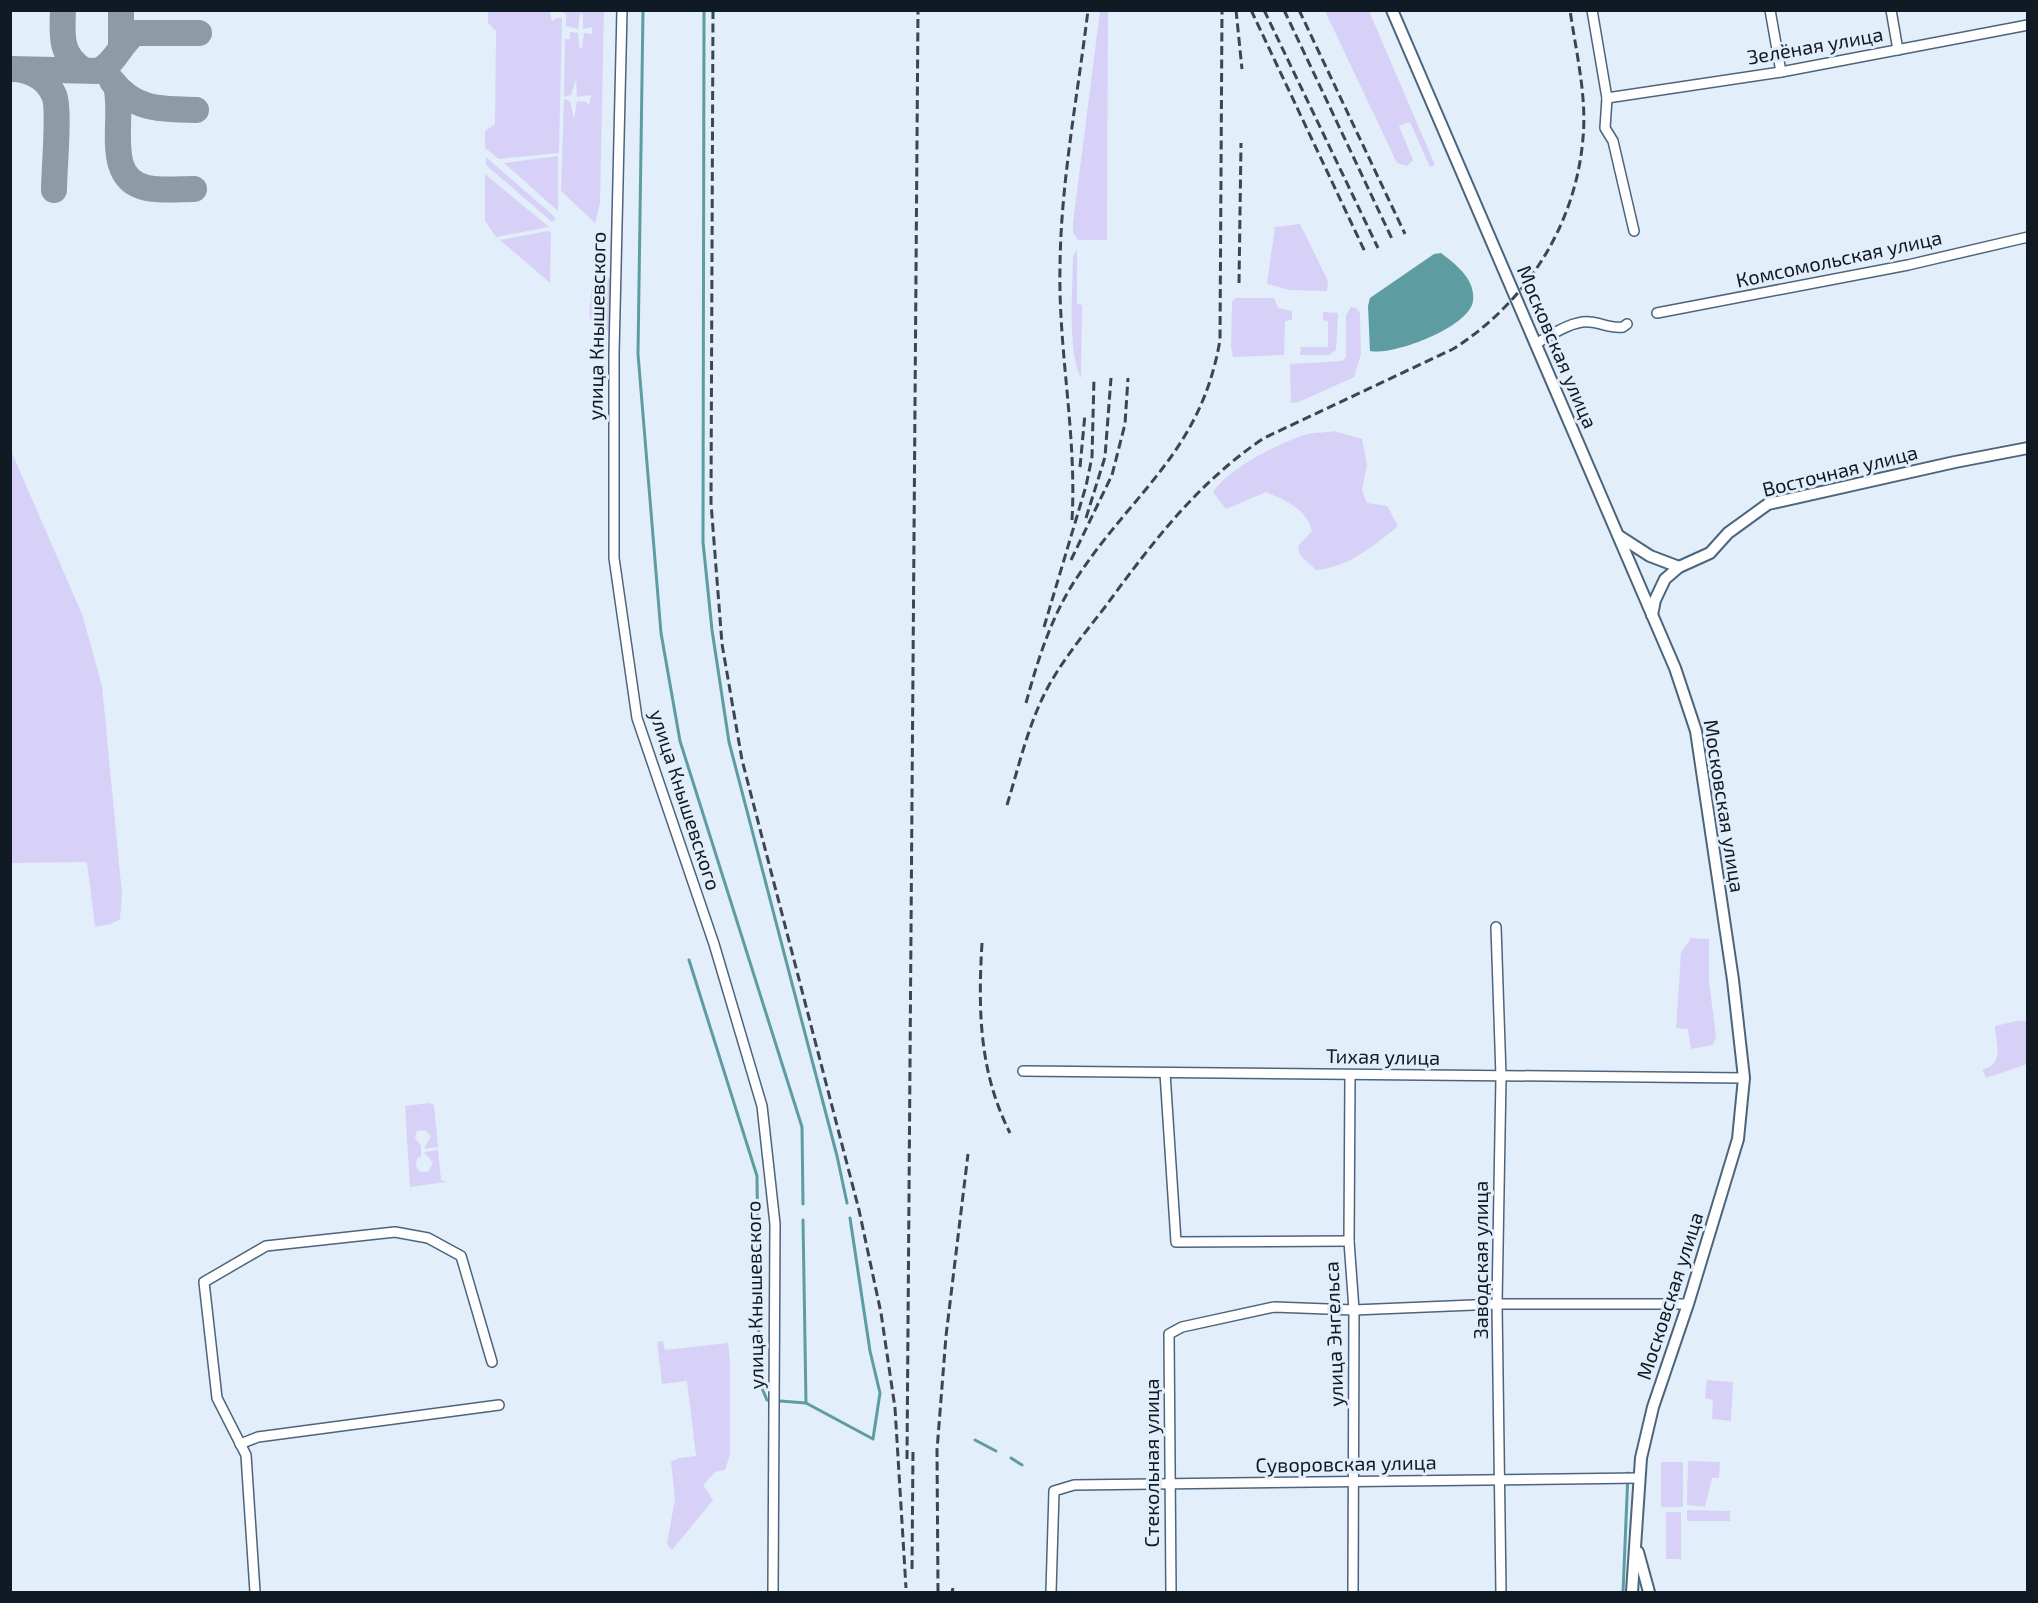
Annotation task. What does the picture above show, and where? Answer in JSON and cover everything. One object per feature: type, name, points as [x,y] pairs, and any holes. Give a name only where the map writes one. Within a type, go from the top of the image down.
[{"type":"street","name":"улица Кнышевского","points":[[622,10],[614,353],[614,558],[637,717],[714,944],[762,1106],[776,1224],[772,1593]]},
{"type":"street","name":"Московская улица","points":[[1392,10],[1675,668],[1696,731],[1733,980],[1744,1078],[1738,1139],[1688,1304],[1653,1407],[1638,1478],[1632,1593]]},
{"type":"street","points":[[1592,10],[1607,98],[1605,128],[1613,141],[1635,231]]},
{"type":"street","points":[[1770,10],[1781,72]]},
{"type":"street","points":[[1891,10],[1898,50]]},
{"type":"street","name":"Зелёная улица","points":[[1607,98],[1781,72],[2028,25]]},
{"type":"street","name":"Комсомольская улица","points":[[1658,313],[1908,265],[2028,237]]},
{"type":"street","points":[[1537,343],[1561,330],[1588,322],[1615,328],[1627,324]]},
{"type":"street","name":"Восточная улица","points":[[1679,567],[1710,553],[1728,532],[1768,504],[2028,448]]},
{"type":"street","points":[[1617,535],[1650,556],[1679,567],[1665,579],[1655,600],[1652,615]]},
{"type":"street","points":[[1631,568],[1644,556],[1650,556]]},
{"type":"street","name":"Заводская улица","points":[[1496,927],[1501,1076],[1497,1304],[1501,1593]]},
{"type":"street","name":"Тихая улица","points":[[1023,1071],[1744,1078]]},
{"type":"street","points":[[1165,1073],[1176,1242],[1349,1241]]},
{"type":"street","name":"улица Энгельса","points":[[1350,1075],[1349,1241],[1354,1310],[1353,1593]]},
{"type":"street","points":[[255,1593],[246,1455],[217,1398],[204,1282],[266,1246],[395,1232],[428,1238],[461,1256],[492,1362]]},
{"type":"street","points":[[1354,1310],[1497,1304],[1688,1304]]},
{"type":"street","name":"Стекольная улица","points":[[1171,1593],[1169,1334],[1182,1327],[1274,1307],[1354,1310]]},
{"type":"street","points":[[240,1444],[258,1437],[499,1405]]},
{"type":"street","name":"Суворовская улица","points":[[1051,1593],[1054,1491],[1074,1485],[1638,1478]]},
{"type":"street","name":"Московская улица","points":[[1636,1543],[1649,1593]]},
{"type":"shaded area","points":[[557,10],[604,11],[600,203],[595,223],[561,191],[564,99],[570,101],[574,119],[577,101],[586,102],[589,105],[591,95],[577,97],[576,79],[571,95],[564,97],[565,39],[570,39],[570,32],[578,33],[579,47],[582,48],[584,33],[592,34],[592,27],[583,29],[583,14],[580,13],[578,29],[566,26],[566,14]]},
{"type":"shaded area","points":[[488,11],[550,11],[552,22],[556,18],[562,18],[559,153],[499,159],[485,148],[485,131],[495,124],[496,31],[488,23]]},
{"type":"shaded area","points":[[1100,11],[1108,11],[1107,240],[1078,240],[1073,232],[1073,223]]},
{"type":"shaded area","points":[[1325,11],[1369,11],[1435,165],[1430,167],[1410,122],[1399,126],[1413,160],[1407,166],[1397,163]]},
{"type":"shaded area","points":[[558,156],[558,211],[504,163]]},
{"type":"shaded area","points":[[486,157],[556,218],[552,222],[486,165]]},
{"type":"shaded area","points":[[485,174],[549,227],[496,237],[485,221]]},
{"type":"shaded area","points":[[1300,224],[1328,281],[1327,291],[1289,290],[1267,284],[1275,227]]},
{"type":"shaded area","points":[[548,231],[551,233],[550,283],[500,240]]},
{"type":"shaded area","points":[[1077,250],[1077,304],[1082,305],[1081,378],[1072,336],[1073,256]]},
{"type":"shaded area","points":[[601,278],[610,278],[609,330],[601,332],[592,324],[590,312],[592,286]]},
{"type":"shaded area","points":[[1235,298],[1274,298],[1278,308],[1292,311],[1292,320],[1285,321],[1284,355],[1233,357],[1231,347],[1232,302]]},
{"type":"shaded area","points":[[1351,307],[1356,308],[1360,313],[1361,354],[1354,377],[1299,402],[1291,403],[1290,364],[1342,361],[1346,357],[1346,315]]},
{"type":"shaded area","points":[[1323,312],[1338,313],[1336,350],[1329,355],[1300,355],[1301,347],[1328,347],[1328,321],[1323,320]]},
{"type":"shaded area","points":[[1334,431],[1362,439],[1367,465],[1362,490],[1367,503],[1387,506],[1398,526],[1350,560],[1316,570],[1300,555],[1298,546],[1312,531],[1305,516],[1294,506],[1266,492],[1226,509],[1213,492],[1241,466],[1266,452],[1305,435]]},
{"type":"shaded area","points":[[11,451],[82,614],[102,686],[122,894],[120,919],[111,924],[95,927],[87,862],[11,863]]},
{"type":"shaded area","points":[[1691,938],[1709,939],[1709,981],[1716,1037],[1713,1045],[1691,1049],[1688,1029],[1676,1028],[1681,953]]},
{"type":"shaded area","points":[[2027,1021],[2027,1064],[1986,1078],[1982,1070],[1989,1067],[1996,1059],[1995,1026]]},
{"type":"shaded area","points":[[429,1103],[434,1105],[438,1147],[424,1149],[431,1136],[425,1130],[417,1131],[415,1138],[421,1146],[421,1156],[417,1159],[416,1166],[420,1172],[428,1172],[433,1163],[424,1152],[438,1150],[441,1180],[446,1182],[410,1187],[405,1106]]},
{"type":"shaded area","points":[[663,1341],[665,1350],[728,1343],[730,1361],[730,1455],[725,1470],[715,1472],[703,1485],[713,1500],[672,1550],[667,1544],[675,1499],[671,1462],[679,1458],[696,1456],[687,1381],[662,1384],[657,1342]]},
{"type":"shaded area","points":[[1707,1380],[1733,1382],[1731,1421],[1712,1419],[1713,1400],[1705,1398]]},
{"type":"shaded area","points":[[1688,1461],[1720,1462],[1719,1478],[1712,1478],[1705,1507],[1687,1505]]},
{"type":"shaded area","points":[[1661,1462],[1683,1462],[1683,1507],[1661,1507]]},
{"type":"shaded area","points":[[1687,1510],[1730,1511],[1730,1521],[1687,1521]]},
{"type":"shaded area","points":[[1666,1512],[1681,1512],[1681,1559],[1666,1559]]},
{"type":"water","points":[[1441,253],[1468,279],[1473,293],[1469,311],[1445,330],[1429,338],[1395,349],[1370,351],[1368,306],[1370,298],[1434,254]]},
{"type":"waterway","points":[[643,10],[638,354],[661,633],[680,741],[802,1127],[803,1204]]},
{"type":"waterway","points":[[704,10],[703,542],[712,630],[729,742],[837,1156],[847,1203]]},
{"type":"waterway","points":[[689,960],[757,1176],[759,1357],[762,1388],[767,1400],[806,1403],[873,1439],[880,1393],[870,1351],[850,1218]]},
{"type":"waterway","points":[[803,1220],[806,1403]]},
{"type":"waterway","points":[[975,1440],[996,1451]]},
{"type":"waterway","points":[[1011,1458],[1022,1465]]},
{"type":"waterway","points":[[1623,1592],[1628,1473]]},
{"type":"taxiway","points":[[63,10],[63,37],[66,51],[75,64],[83,70]]},
{"type":"taxiway","points":[[121,10],[121,47]]},
{"type":"taxiway","points":[[10,69],[98,71],[109,64],[135,33],[199,33]]},
{"type":"taxiway","points":[[22,70],[41,78],[48,85],[56,102],[54,190]]},
{"type":"taxiway","points":[[112,81],[121,91],[140,103],[161,108],[196,110]]},
{"type":"taxiway","points":[[116,86],[118,146],[124,173],[133,182],[147,188],[194,189]]},
{"type":"railway","points":[[713,10],[711,503],[722,644],[742,760],[859,1210],[881,1313],[895,1408],[906,1588]]},
{"type":"railway","points":[[907,1459],[918,10]]},
{"type":"railway","points":[[1072,520],[1072,456],[1060,297],[1061,233],[1063,201],[1088,10]]},
{"type":"railway","points":[[1026,703],[1047,637],[1069,591],[1100,546],[1182,441],[1198,412],[1211,378],[1220,340],[1222,10]]},
{"type":"railway","points":[[1236,10],[1242,69]]},
{"type":"railway","points":[[1251,10],[1366,254]]},
{"type":"railway","points":[[1264,10],[1378,248]]},
{"type":"railway","points":[[1284,10],[1393,241]]},
{"type":"railway","points":[[1299,10],[1405,234]]},
{"type":"railway","points":[[1007,805],[1029,731],[1053,678],[1074,646],[1140,560],[1197,494],[1218,474],[1264,438],[1453,349],[1503,309],[1543,259],[1570,201],[1583,138],[1584,106],[1570,10]]},
{"type":"railway","points":[[1239,283],[1241,143]]},
{"type":"railway","points":[[1044,627],[1086,486],[1092,457],[1094,378]]},
{"type":"railway","points":[[1086,518],[1105,457],[1111,378]]},
{"type":"railway","points":[[1071,560],[1112,475],[1125,424],[1128,378]]},
{"type":"railway","points":[[1080,467],[1085,414]]},
{"type":"railway","points":[[982,943],[980,992],[986,1063],[992,1087],[1010,1133]]},
{"type":"railway","points":[[938,1592],[937,1450],[946,1336],[968,1154]]},
{"type":"railway","points":[[912,1569],[913,1449]]},
{"type":"railway","points":[[952,1592],[953,1588]]}]
